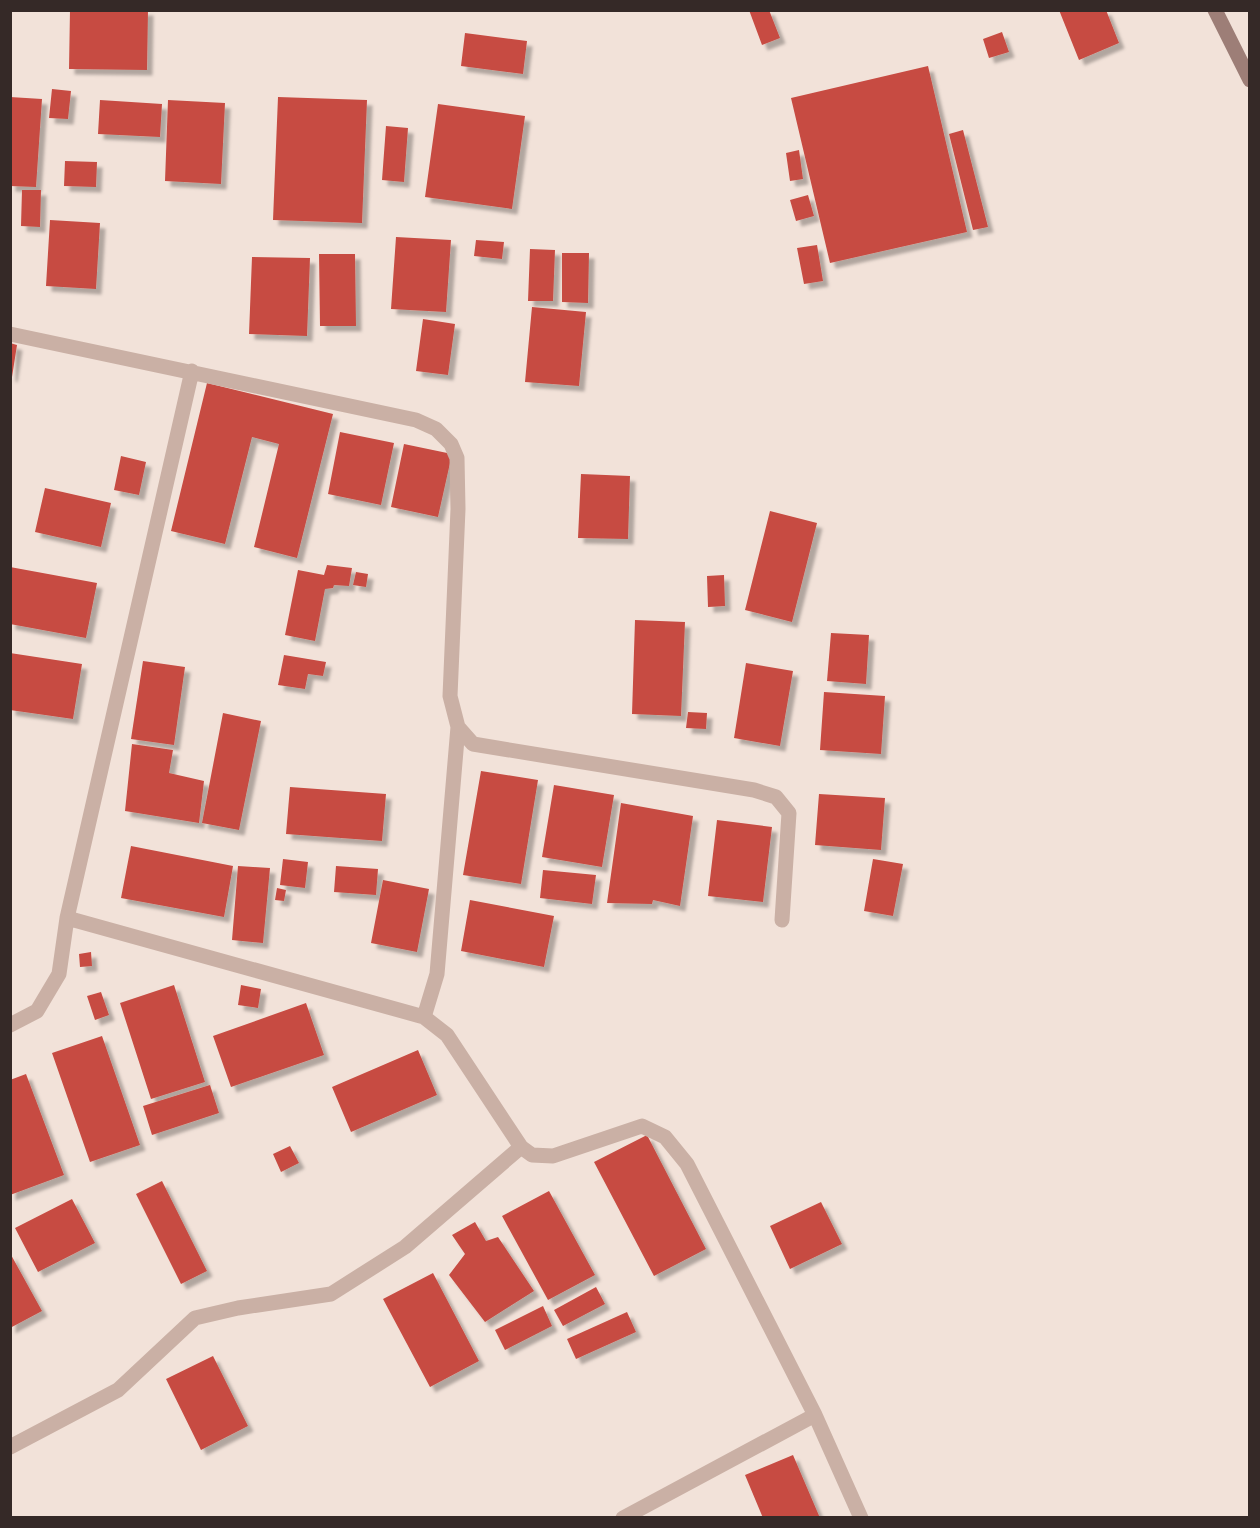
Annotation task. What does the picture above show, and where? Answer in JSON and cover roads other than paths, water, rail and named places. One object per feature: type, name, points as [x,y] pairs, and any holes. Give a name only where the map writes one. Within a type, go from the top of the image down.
[{"type":"main road","points":[[1215,10],[1250,80]]},
{"type":"street","points":[[10,334],[416,420],[436,429],[451,444],[458,458],[458,509],[450,696],[458,727],[437,974],[424,1017]]},
{"type":"street","points":[[10,1025],[37,1011],[59,974],[67,918],[192,371]]},
{"type":"street","points":[[458,727],[473,744],[754,790],[776,797],[789,813],[782,920]]},
{"type":"street","points":[[67,918],[424,1017],[447,1035],[521,1147],[532,1155],[553,1156],[642,1126],[665,1137],[687,1164],[815,1415],[861,1518]]},
{"type":"street","points":[[10,1447],[118,1390],[195,1318],[238,1308],[331,1294],[405,1247],[521,1147]]},
{"type":"street","points":[[623,1518],[815,1415]]}]
